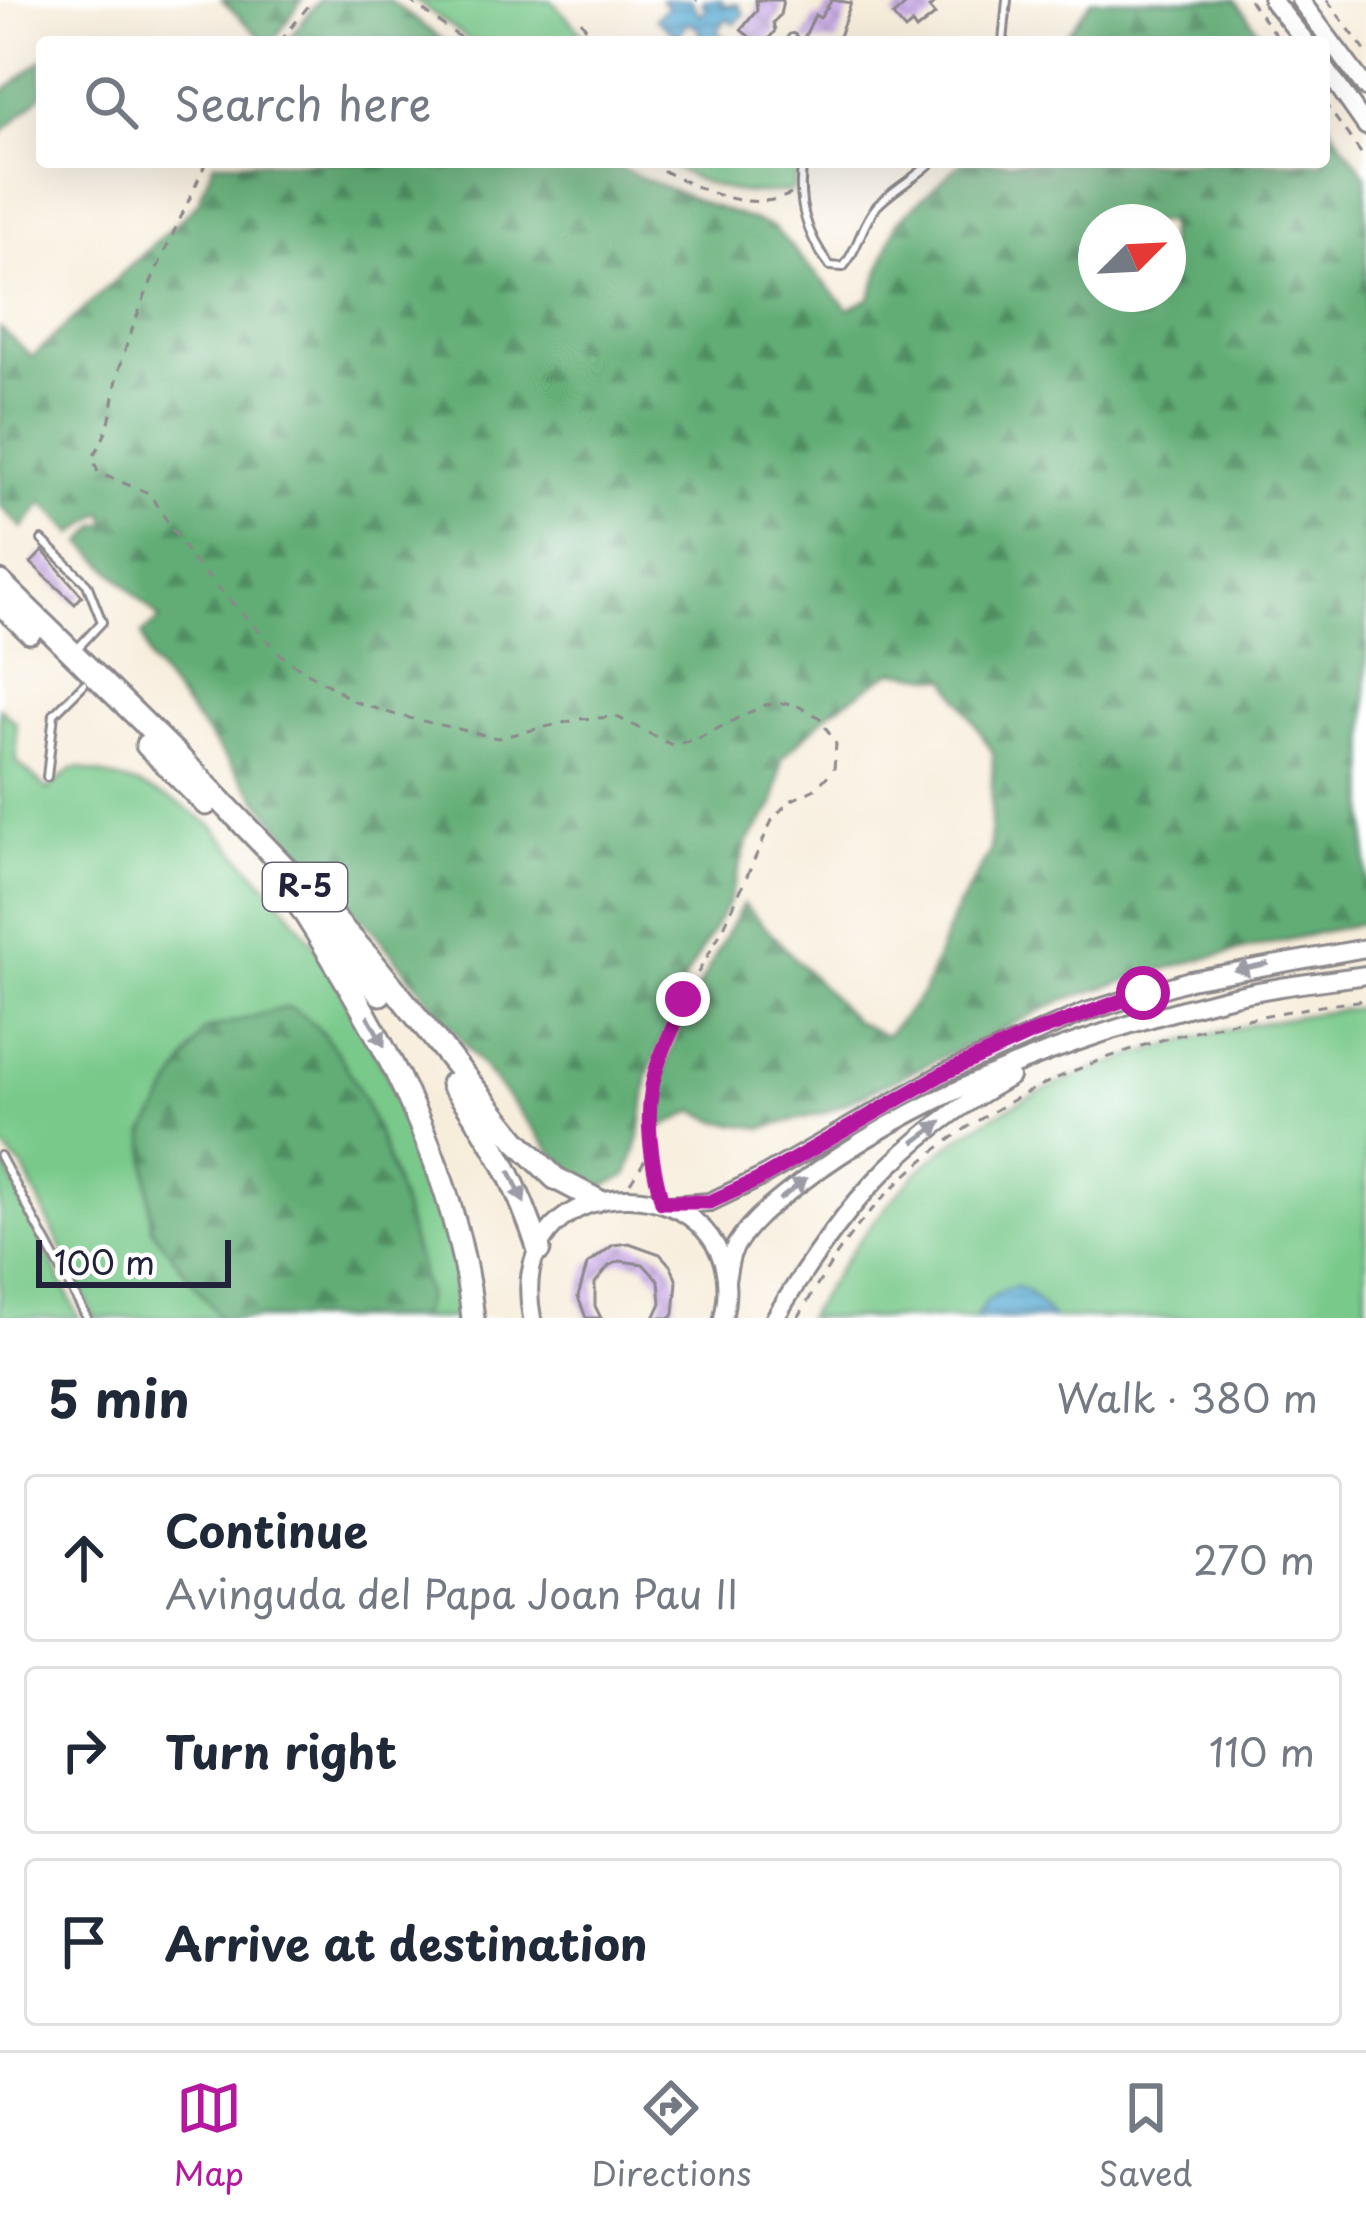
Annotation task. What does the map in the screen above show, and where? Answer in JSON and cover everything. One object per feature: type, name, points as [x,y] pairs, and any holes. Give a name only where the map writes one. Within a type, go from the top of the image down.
[{"type":"highway","name":"R-5","points":[[0,582],[219,797],[325,909],[516,1140],[555,1178],[597,1200]]},
{"type":"highway","points":[[0,603],[236,833],[377,989],[477,1118],[519,1191],[539,1250]]},
{"type":"highway","points":[[293,895],[376,1029],[407,1093],[455,1229],[473,1318]]},
{"type":"main road","points":[[1272,0],[1301,36]]},
{"type":"main road","points":[[1300,0],[1327,36]]},
{"type":"main road","points":[[1330,40],[1366,88]]},
{"type":"main road","points":[[1330,75],[1366,126]]},
{"type":"main road","points":[[532,1318],[531,1275],[539,1250],[564,1220],[597,1200],[622,1196],[666,1204],[710,1202],[758,1180],[944,1073],[1083,1013],[1214,975],[1366,948]]},
{"type":"main road","points":[[723,1318],[733,1251],[757,1219],[827,1163],[939,1099],[1058,1050],[1223,998],[1366,976]]},
{"type":"main road","points":[[775,1318],[839,1218],[907,1147],[981,1093],[1058,1050]]},
{"type":"main road","points":[[666,1204],[697,1224],[716,1249],[726,1280]]},
{"type":"lane","points":[[1004,36],[1007,0]]},
{"type":"lane","points":[[802,168],[799,191],[814,245],[830,266],[844,267],[878,205],[924,168]]},
{"type":"lane","points":[[42,539],[87,584],[103,622],[72,653]]},
{"type":"lane","points":[[47,777],[54,715],[84,684]]},
{"type":"lane","points":[[0,1156],[87,1318]]},
{"type":"path","points":[[285,36],[313,0]]},
{"type":"path","points":[[409,0],[458,36]]},
{"type":"path","points":[[1250,0],[1276,36]]},
{"type":"path","points":[[1327,0],[1366,52]]},
{"type":"path","points":[[581,21],[592,36]]},
{"type":"path","points":[[1330,110],[1366,160]]},
{"type":"path","points":[[203,168],[137,317],[120,364],[108,433],[93,457],[98,473],[149,493],[193,561],[285,659],[356,701],[498,738],[580,719],[617,717],[672,746],[697,739],[764,705],[792,703],[819,717],[836,744],[834,769],[815,789],[790,801],[773,818],[724,927],[683,999],[652,1085],[652,1150],[666,1204]]},
{"type":"path","points":[[659,168],[695,187],[749,202],[772,201],[799,191]]},
{"type":"path","points":[[798,1318],[842,1249],[898,1183],[972,1122],[1025,1092],[1193,1028],[1366,1000]]},
{"type":"path","points":[[622,1196],[652,1150]]},
{"type":"green space","points":[[222,0],[302,0],[277,36],[259,36]]},
{"type":"green space","points":[[319,0],[389,0],[437,36],[292,36]]},
{"type":"green space","points":[[415,0],[551,0],[584,36],[464,36]]},
{"type":"green space","points":[[1092,0],[1235,0],[1262,36],[1065,36]]},
{"type":"green space","points":[[36,65],[36,101],[0,134],[0,94]]},
{"type":"green space","points":[[1330,125],[1366,176],[1366,922],[1186,963],[1066,999],[824,1113],[763,1128],[721,1122],[695,1111],[654,1131],[674,1043],[743,904],[855,1021],[886,1036],[923,993],[953,916],[990,852],[993,753],[947,679],[893,671],[831,711],[782,758],[774,805],[747,843],[728,904],[681,986],[648,1075],[640,1137],[628,1175],[603,1186],[577,1174],[550,1150],[376,934],[291,841],[151,663],[142,634],[160,619],[83,543],[98,525],[109,523],[103,512],[74,534],[43,502],[23,528],[0,506],[0,328],[32,357],[198,203],[212,168],[619,168],[773,227],[848,309],[870,298],[897,222],[956,168],[1330,168]]},
{"type":"green space","points":[[676,168],[798,168],[792,191],[757,193],[697,179]]},
{"type":"green space","points":[[0,708],[16,723],[17,762],[48,790],[72,769],[80,768],[139,785],[182,805],[214,827],[284,905],[347,994],[418,1136],[448,1229],[465,1318],[94,1318],[25,1171],[0,1144]]},
{"type":"green space","points":[[288,1007],[315,1026],[339,1056],[378,1134],[427,1294],[420,1318],[220,1318],[151,1228],[145,1133],[204,1030]]},
{"type":"green space","points":[[1366,1007],[1366,1318],[806,1318],[844,1261],[917,1173],[960,1137],[1011,1107],[1067,1080],[1190,1039]]},
{"type":"green space","points":[[0,1161],[7,1169],[79,1318],[0,1318]]},
{"type":"water","points":[[661,0],[691,0],[700,15],[707,8],[702,3],[705,0],[722,0],[722,5],[738,4],[744,14],[735,24],[727,18],[717,32],[722,36],[698,36],[701,31],[688,22],[677,36],[656,18],[668,7]]},
{"type":"water","points":[[1016,1287],[1028,1291],[1053,1318],[976,1318],[992,1297]]},
{"type":"building","points":[[756,0],[783,0],[771,36],[748,36],[741,30],[757,10]]},
{"type":"building","points":[[832,0],[851,3],[839,36],[805,36],[815,15],[820,18]]},
{"type":"building","points":[[911,0],[938,0],[929,8],[935,15],[916,30],[912,24],[905,30],[893,16]]},
{"type":"building","points":[[43,551],[82,596],[75,604],[31,563]]},
{"type":"building","points":[[629,1243],[660,1254],[671,1266],[677,1282],[674,1314],[654,1318],[661,1303],[659,1281],[643,1264],[620,1261],[595,1283],[595,1306],[601,1318],[586,1318],[578,1297],[587,1265],[613,1245]]},
{"type":"route","points":[[683,999],[658,1062],[649,1112],[654,1171],[662,1202],[671,1205],[710,1202],[758,1180],[944,1073],[1030,1034],[1143,993]]}]
